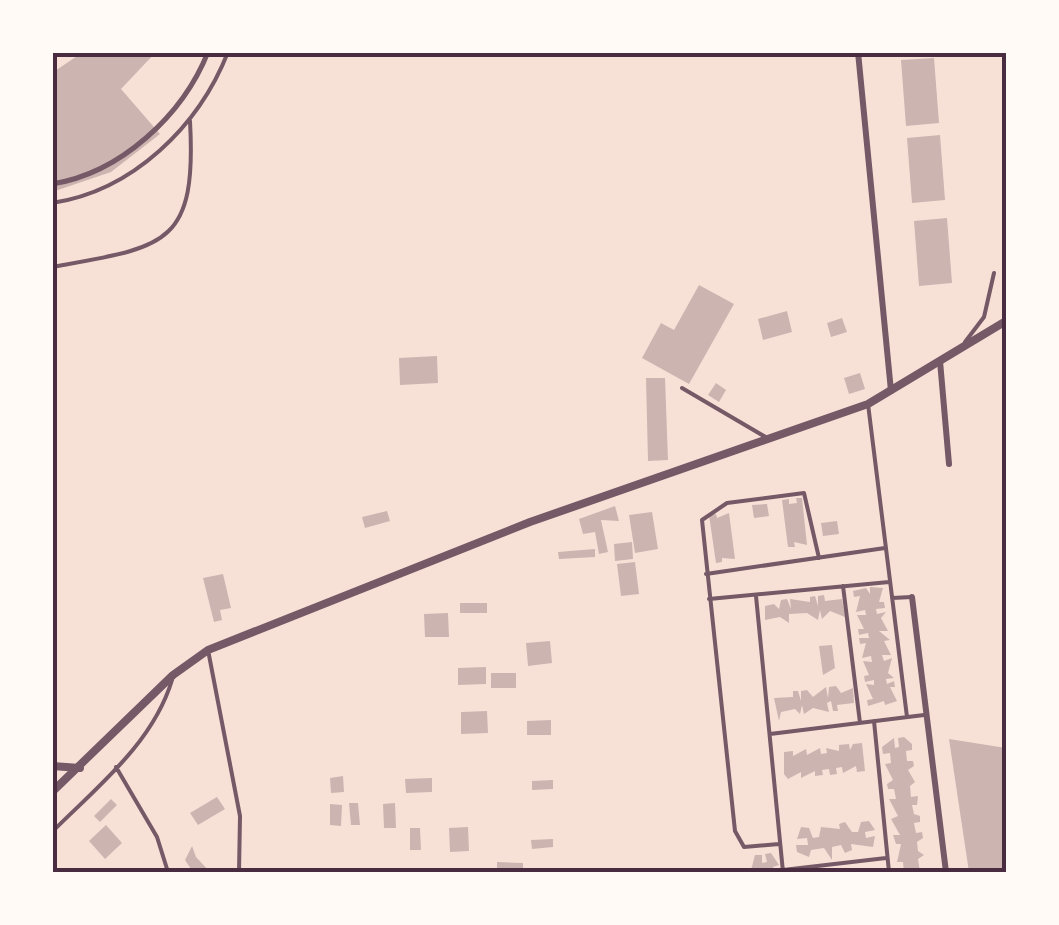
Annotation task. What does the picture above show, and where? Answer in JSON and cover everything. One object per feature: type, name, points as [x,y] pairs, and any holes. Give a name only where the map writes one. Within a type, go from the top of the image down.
[{"type":"street","points":[[52,184],[104,166],[142,142],[175,110],[208,52]]},
{"type":"street","points":[[858,52],[891,392]]},
{"type":"street","points":[[52,792],[173,675],[208,650],[530,522],[868,404],[1006,321]]},
{"type":"street","points":[[940,361],[949,464]]},
{"type":"street","points":[[912,597],[946,872]]},
{"type":"street","points":[[52,766],[80,768]]},
{"type":"lane","points":[[52,203],[112,183],[154,156],[190,121],[218,80],[228,52]]},
{"type":"lane","points":[[52,267],[127,254],[149,246],[172,229],[187,204],[193,176],[190,121]]},
{"type":"lane","points":[[962,346],[984,317],[994,273]]},
{"type":"lane","points":[[682,388],[772,440]]},
{"type":"lane","points":[[868,404],[907,717]]},
{"type":"lane","points":[[780,844],[744,848],[738,841],[701,528],[706,515],[727,504],[797,490],[804,493],[810,507],[819,558]]},
{"type":"lane","points":[[706,574],[886,548]]},
{"type":"lane","points":[[709,599],[890,582]]},
{"type":"lane","points":[[843,586],[860,723]]},
{"type":"lane","points":[[756,596],[783,871],[886,858]]},
{"type":"lane","points":[[892,598],[912,597]]},
{"type":"lane","points":[[208,650],[240,816],[239,872]]},
{"type":"lane","points":[[52,832],[116,766],[163,708],[173,675]]},
{"type":"lane","points":[[770,734],[925,714]]},
{"type":"lane","points":[[874,721],[889,872]]},
{"type":"lane","points":[[116,766],[156,837],[168,872]]},
{"type":"building","points":[[83,52],[156,52],[121,89],[160,134],[111,172],[52,192],[52,73]]},
{"type":"building","points":[[934,58],[939,123],[906,126],[901,60]]},
{"type":"building","points":[[940,135],[945,200],[912,203],[907,138]]},
{"type":"building","points":[[947,218],[952,283],[919,286],[914,221]]},
{"type":"building","points":[[699,285],[734,304],[689,384],[642,358],[661,323],[674,330]]},
{"type":"building","points":[[787,311],[792,332],[763,340],[758,319]]},
{"type":"building","points":[[842,318],[847,332],[831,337],[827,323]]},
{"type":"building","points":[[437,356],[438,383],[400,385],[399,358]]},
{"type":"building","points":[[860,373],[865,389],[849,394],[844,378]]},
{"type":"building","points":[[646,378],[665,378],[668,460],[648,461]]},
{"type":"building","points":[[716,383],[726,390],[719,402],[708,395]]},
{"type":"building","points":[[796,498],[802,498],[807,545],[794,542],[795,547],[788,547],[782,500],[797,503]]},
{"type":"building","points":[[767,504],[769,516],[754,518],[752,505]]},
{"type":"building","points":[[615,506],[619,521],[601,520],[608,552],[599,554],[595,532],[583,534],[579,519]]},
{"type":"building","points":[[387,511],[390,521],[365,528],[362,517]]},
{"type":"building","points":[[652,512],[658,549],[635,553],[629,515]]},
{"type":"building","points":[[729,513],[735,559],[722,558],[722,562],[716,563],[709,515],[716,514],[717,518]]},
{"type":"building","points":[[837,521],[839,534],[823,536],[821,523]]},
{"type":"building","points":[[632,542],[633,559],[615,561],[614,544]]},
{"type":"building","points":[[595,549],[595,557],[559,559],[558,552]]},
{"type":"building","points":[[635,562],[639,594],[621,596],[617,564]]},
{"type":"building","points":[[223,574],[231,608],[220,610],[222,620],[214,622],[203,578]]},
{"type":"building","points":[[870,587],[883,588],[879,602],[884,602],[885,608],[876,609],[877,614],[886,612],[881,618],[888,631],[879,631],[890,640],[884,641],[891,655],[882,655],[884,661],[892,658],[888,673],[894,678],[886,679],[887,684],[894,681],[895,687],[890,687],[897,701],[868,706],[867,700],[873,699],[866,684],[874,685],[874,680],[865,682],[864,676],[869,675],[863,661],[872,662],[871,656],[862,658],[866,643],[860,644],[859,638],[869,638],[868,633],[859,635],[858,629],[864,629],[857,615],[866,615],[865,610],[856,612],[860,596],[854,597],[853,591],[866,588],[870,594]]},
{"type":"building","points":[[824,595],[825,601],[842,599],[845,617],[830,611],[822,619],[820,610],[818,620],[807,613],[789,614],[789,623],[780,617],[765,620],[765,606],[774,604],[779,609],[781,600],[787,599],[791,609],[790,599],[810,602],[810,597],[815,596],[818,606],[818,596]]},
{"type":"building","points":[[460,603],[487,603],[487,613],[460,613]]},
{"type":"building","points":[[448,613],[449,637],[425,637],[424,614]]},
{"type":"building","points":[[550,641],[552,663],[528,666],[526,643]]},
{"type":"building","points":[[832,645],[835,668],[823,675],[819,646]]},
{"type":"building","points":[[486,667],[486,684],[458,685],[458,668]]},
{"type":"building","points":[[491,673],[516,673],[516,688],[491,688]]},
{"type":"building","points":[[836,686],[841,693],[853,688],[854,703],[837,705],[838,711],[833,711],[831,701],[827,703],[829,712],[813,708],[804,714],[802,705],[800,714],[795,709],[781,712],[779,721],[774,698],[793,697],[793,691],[798,691],[801,701],[801,691],[807,690],[813,697],[826,687],[828,698],[829,687]]},
{"type":"building","points":[[487,711],[488,733],[461,734],[461,712]]},
{"type":"building","points":[[551,720],[551,735],[527,735],[527,721]]},
{"type":"building","points":[[904,737],[912,744],[912,750],[906,751],[907,761],[913,761],[914,766],[908,770],[915,782],[910,786],[911,797],[918,796],[917,805],[912,805],[920,822],[914,823],[916,833],[922,832],[923,838],[917,842],[918,851],[924,855],[918,859],[920,872],[904,872],[903,862],[897,862],[901,844],[896,844],[893,835],[900,835],[891,819],[898,816],[889,799],[896,799],[894,789],[888,789],[887,784],[893,780],[885,764],[891,763],[890,753],[883,754],[882,747],[894,738],[895,748],[899,747],[898,738]]},
{"type":"building","points":[[949,739],[1006,748],[1006,872],[969,872]]},
{"type":"building","points":[[862,743],[865,771],[857,772],[856,766],[843,773],[842,767],[836,768],[837,774],[830,775],[829,769],[822,770],[823,775],[815,776],[815,771],[801,778],[801,772],[788,779],[784,774],[784,752],[793,751],[793,756],[806,749],[807,755],[820,748],[821,754],[827,753],[826,748],[839,751],[839,745],[849,744],[850,750],[853,744]]},
{"type":"building","points":[[343,776],[344,792],[331,793],[330,778]]},
{"type":"building","points":[[432,778],[432,792],[406,793],[405,779]]},
{"type":"building","points":[[553,780],[553,789],[532,790],[532,781]]},
{"type":"building","points":[[217,797],[225,809],[198,825],[190,813]]},
{"type":"building","points":[[111,799],[117,805],[100,822],[94,816]]},
{"type":"building","points":[[349,803],[358,803],[360,825],[351,825]]},
{"type":"building","points":[[395,803],[396,828],[384,828],[383,804]]},
{"type":"building","points":[[330,804],[342,805],[341,826],[330,825]]},
{"type":"building","points":[[869,821],[875,830],[865,832],[866,838],[875,836],[873,847],[851,844],[852,850],[845,853],[841,845],[832,847],[832,860],[824,848],[811,850],[809,857],[797,852],[796,845],[808,845],[807,838],[797,839],[801,827],[809,828],[813,838],[819,837],[821,827],[840,829],[839,824],[845,822],[852,832],[858,832],[861,822]]},
{"type":"building","points":[[106,825],[122,843],[105,859],[89,841]]},
{"type":"building","points":[[468,827],[469,851],[450,852],[449,828]]},
{"type":"building","points":[[410,828],[420,828],[421,850],[410,850]]},
{"type":"building","points":[[553,839],[553,847],[532,849],[531,840]]},
{"type":"building","points":[[192,846],[210,872],[193,872],[185,860]]},
{"type":"building","points":[[771,853],[779,865],[773,867],[774,872],[751,870],[755,855],[762,855],[762,863],[767,862],[765,854]]},
{"type":"building","points":[[497,862],[523,863],[523,872],[497,872]]}]
